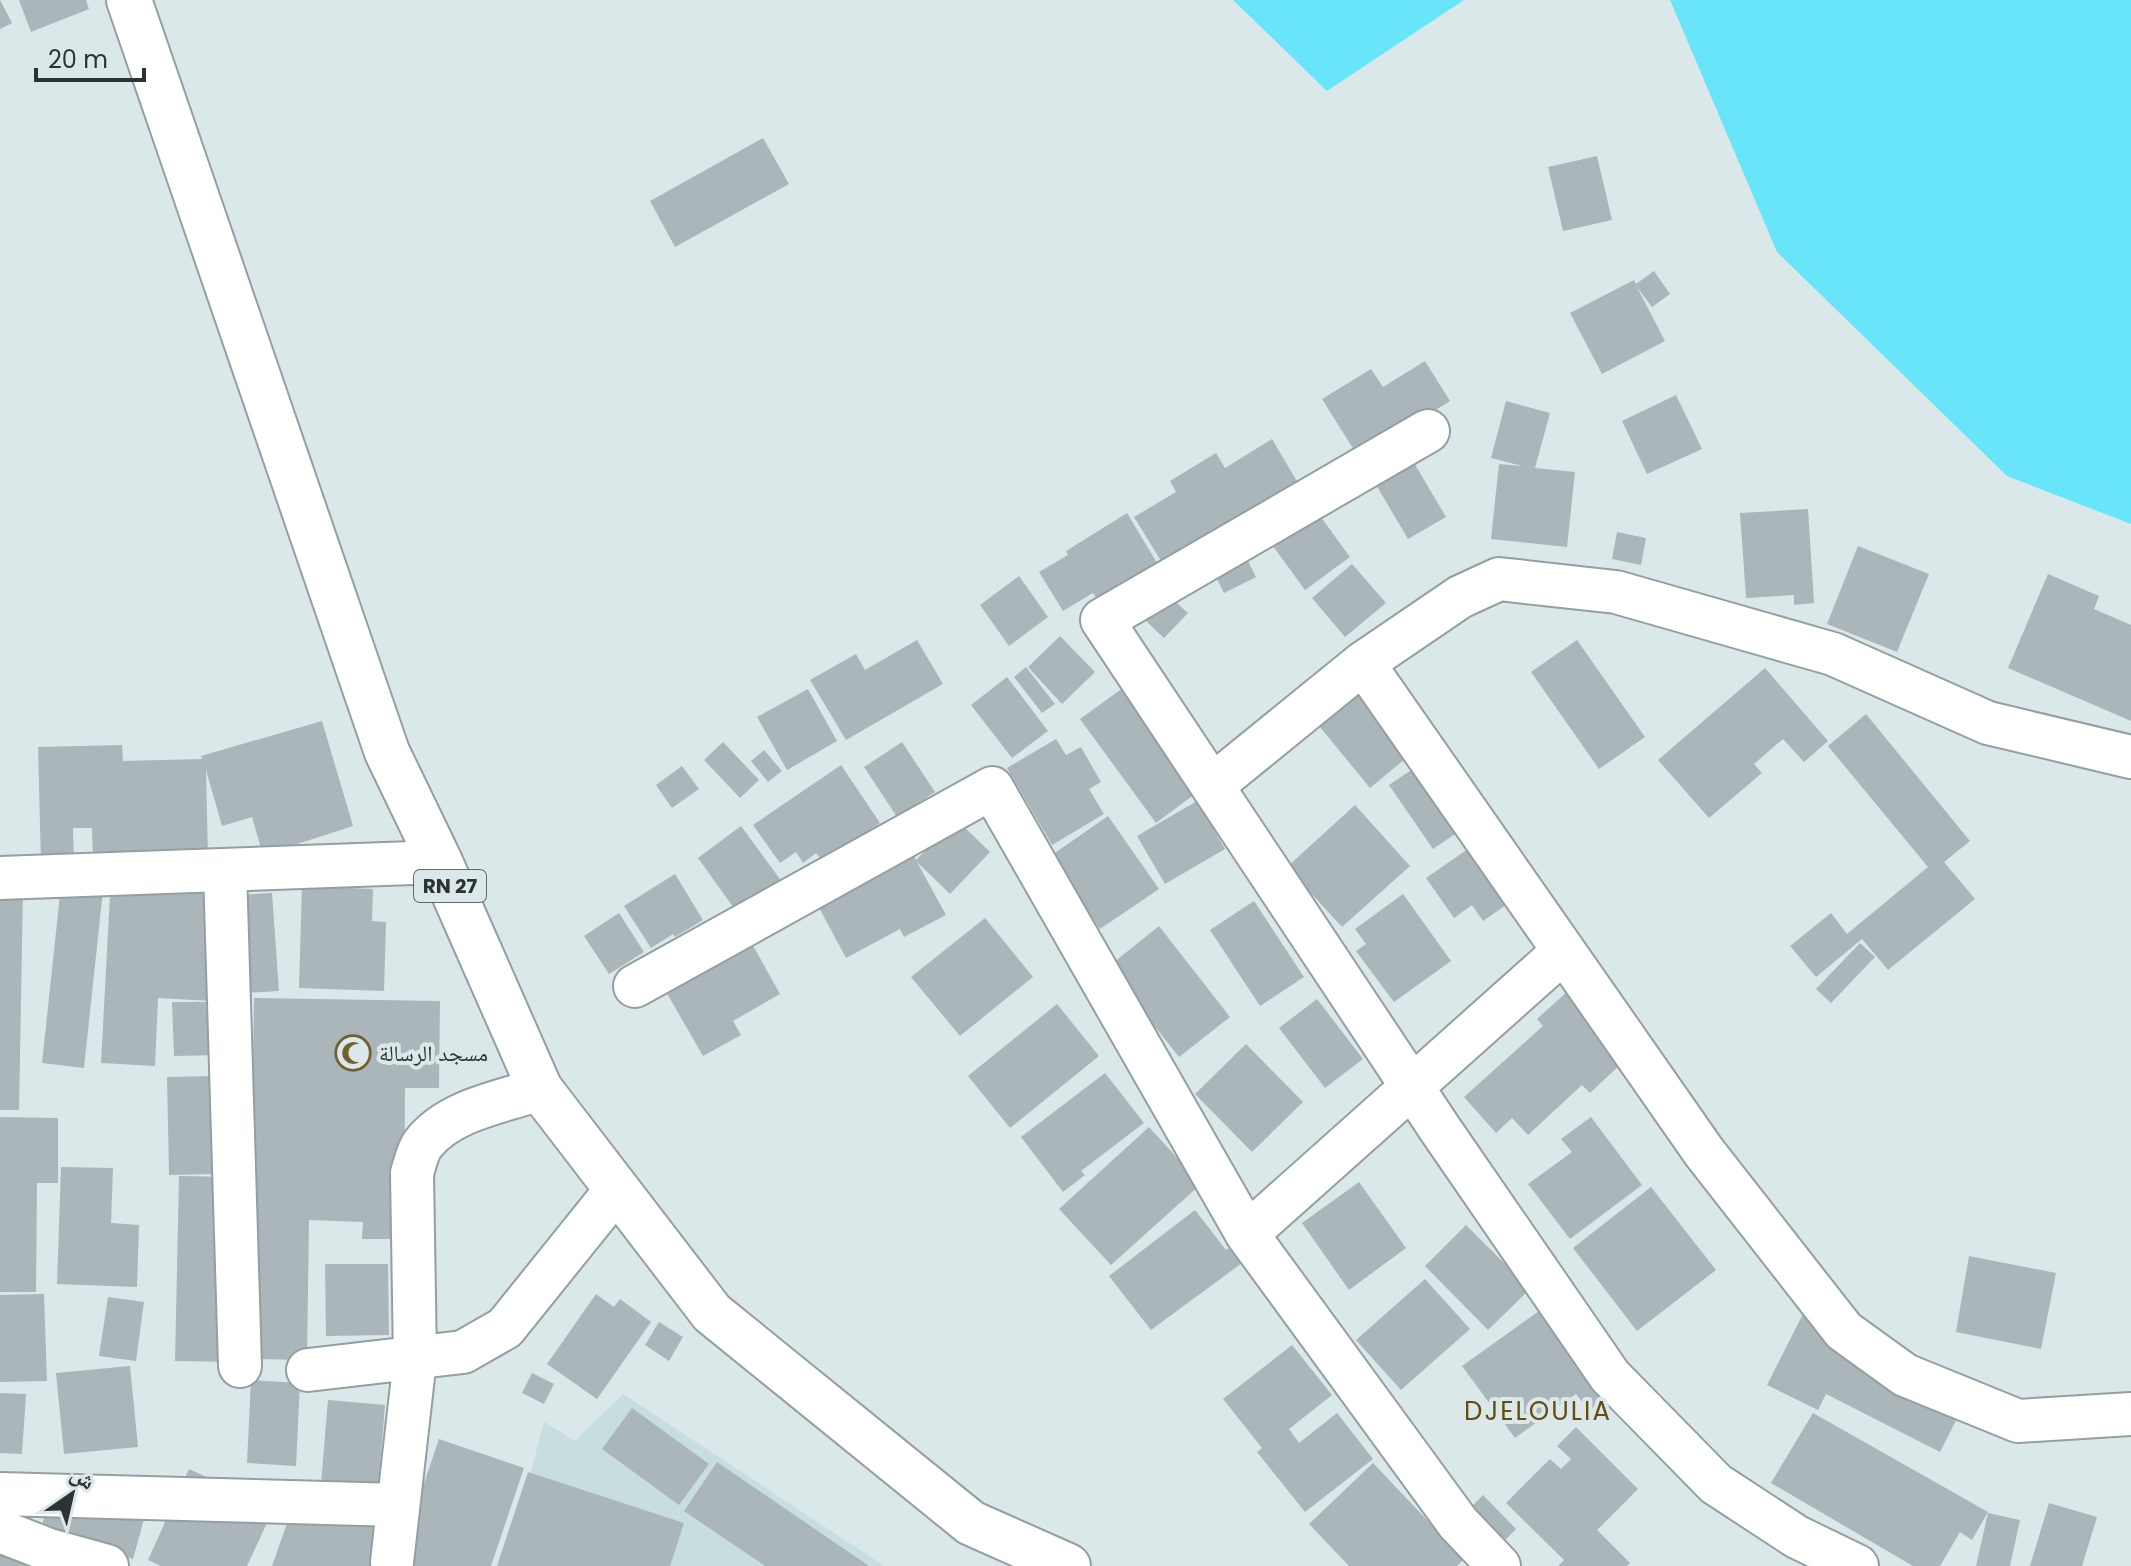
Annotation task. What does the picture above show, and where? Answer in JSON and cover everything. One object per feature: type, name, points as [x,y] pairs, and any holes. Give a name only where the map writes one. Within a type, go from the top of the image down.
[{"type":"main road","name":"RN 27","points":[[129,0],[387,752],[440,862],[540,1089],[712,1313],[971,1523],[1068,1566]]},
{"type":"street","points":[[1428,431],[1102,620],[1610,1376],[1716,1484],[1797,1537],[1857,1566]]},
{"type":"street","points":[[1213,785],[1363,663],[1460,597],[1499,579],[1616,592],[1833,654],[1988,723],[2131,757]]},
{"type":"street","points":[[1363,663],[1704,1152],[1844,1331],[1905,1375],[2018,1421],[2131,1414]]},
{"type":"street","points":[[635,986],[992,788],[1247,1234],[1458,1523],[1499,1566]]},
{"type":"street","points":[[0,878],[440,862]]},
{"type":"street","points":[[225,870],[240,1366]]},
{"type":"street","points":[[1247,1234],[1564,951]]},
{"type":"street","points":[[392,1562],[415,1359],[412,1173],[421,1146],[441,1125],[466,1113],[540,1089]]},
{"type":"street","points":[[308,1370],[463,1352],[505,1328],[616,1190]]},
{"type":"street","points":[[0,1494],[398,1505]]},
{"type":"street","points":[[0,1531],[39,1547],[107,1566]]},
{"type":"shaded area","points":[[1233,0],[1464,0],[1327,91]]},
{"type":"shaded area","points":[[1670,0],[2131,0],[2131,524],[2007,476],[1777,252]]},
{"type":"shaded area","points":[[623,1394],[883,1566],[506,1566],[544,1422],[575,1441]]},
{"type":"building","points":[[0,0],[12,23],[0,29]]},
{"type":"building","points":[[19,0],[86,0],[89,9],[31,32]]},
{"type":"building","points":[[763,138],[789,184],[675,247],[650,201]]},
{"type":"building","points":[[1597,156],[1612,220],[1563,231],[1548,167]]},
{"type":"building","points":[[1654,271],[1670,294],[1652,307],[1637,287],[1665,341],[1602,374],[1570,313],[1634,280],[1636,284]]},
{"type":"building","points":[[1425,361],[1450,401],[1359,458],[1322,399],[1371,369],[1383,387]]},
{"type":"building","points":[[1676,395],[1702,449],[1647,474],[1622,421]]},
{"type":"building","points":[[1506,401],[1550,413],[1535,468],[1575,472],[1567,547],[1491,539],[1499,464],[1522,466],[1491,458]]},
{"type":"building","points":[[1272,439],[1298,483],[1163,564],[1134,517],[1176,492],[1170,481],[1216,453],[1225,468]]},
{"type":"building","points":[[1410,456],[1446,517],[1408,539],[1372,478]]},
{"type":"building","points":[[1315,509],[1350,557],[1305,590],[1270,542]]},
{"type":"building","points":[[1808,509],[1814,603],[1794,605],[1794,595],[1746,598],[1740,513]]},
{"type":"building","points":[[1127,513],[1157,563],[1097,599],[1093,593],[1063,611],[1039,572],[1068,555],[1066,551]]},
{"type":"building","points":[[1617,532],[1646,538],[1641,565],[1612,559]]},
{"type":"building","points":[[1858,546],[1929,574],[1897,652],[1827,624]]},
{"type":"building","points":[[1245,555],[1256,577],[1224,593],[1213,571]]},
{"type":"building","points":[[1352,564],[1386,603],[1345,637],[1312,598]]},
{"type":"building","points":[[2048,574],[2099,596],[2094,609],[2131,625],[2131,721],[2008,668]]},
{"type":"building","points":[[1019,576],[1048,617],[1009,646],[980,605]]},
{"type":"building","points":[[1169,596],[1188,613],[1164,638],[1146,621]]},
{"type":"building","points":[[1060,636],[1095,672],[1062,704],[1028,667]]},
{"type":"building","points":[[917,640],[943,684],[846,740],[810,680],[856,654],[865,670]]},
{"type":"building","points":[[1577,640],[1645,737],[1599,769],[1531,672]]},
{"type":"building","points":[[1026,667],[1055,704],[1042,713],[1014,677]]},
{"type":"building","points":[[1765,668],[1828,741],[1804,762],[1783,739],[1754,764],[1762,773],[1709,818],[1658,760]]},
{"type":"building","points":[[1007,677],[1048,731],[1012,758],[971,705]]},
{"type":"building","points":[[1127,685],[1177,752],[1168,758],[1195,794],[1156,823],[1080,719]]},
{"type":"building","points":[[808,689],[837,741],[787,770],[757,717]]},
{"type":"building","points":[[1363,692],[1422,745],[1370,788],[1320,727]]},
{"type":"building","points":[[1866,714],[1970,841],[1944,862],[1975,899],[1888,970],[1862,939],[1816,977],[1790,946],[1831,913],[1847,934],[1928,867],[1828,746]]},
{"type":"building","points":[[322,721],[353,826],[263,855],[252,817],[222,826],[206,770],[208,857],[93,860],[92,828],[73,828],[74,863],[41,864],[38,747],[122,745],[123,761],[202,759],[201,756]]},
{"type":"building","points":[[1056,739],[1066,755],[1081,747],[1101,782],[1089,789],[1104,814],[1052,845],[1007,768]]},
{"type":"building","points":[[723,742],[759,780],[740,798],[704,760]]},
{"type":"building","points":[[902,742],[935,792],[897,817],[864,767]]},
{"type":"building","points":[[764,750],[782,771],[768,782],[751,761]]},
{"type":"building","points":[[1435,754],[1486,813],[1433,849],[1389,785]]},
{"type":"building","points":[[841,765],[880,823],[823,862],[816,853],[803,863],[796,852],[780,863],[753,825]]},
{"type":"building","points":[[682,766],[699,789],[672,808],[656,785]]},
{"type":"building","points":[[1197,801],[1225,849],[1165,884],[1137,836]]},
{"type":"building","points":[[1355,805],[1410,866],[1342,927],[1287,867]]},
{"type":"building","points":[[1108,816],[1159,889],[1100,929],[1049,857]]},
{"type":"building","points":[[956,819],[990,852],[950,894],[917,862],[946,915],[904,937],[900,929],[846,958],[817,904],[912,852],[916,860]]},
{"type":"building","points":[[741,826],[785,886],[741,918],[698,858]]},
{"type":"building","points":[[1484,838],[1523,893],[1483,921],[1472,905],[1454,918],[1426,878]]},
{"type":"building","points":[[675,874],[703,920],[651,948],[624,906]]},
{"type":"building","points":[[62,876],[104,881],[84,1068],[42,1063]]},
{"type":"building","points":[[111,876],[217,887],[212,1001],[158,998],[155,1066],[101,1063]]},
{"type":"building","points":[[302,886],[373,889],[372,921],[386,922],[384,991],[299,988]]},
{"type":"building","points":[[0,891],[23,891],[19,1110],[0,1110]]},
{"type":"building","points":[[272,893],[279,991],[243,993],[236,895]]},
{"type":"building","points":[[1403,894],[1451,961],[1394,1002],[1356,951],[1366,944],[1355,929]]},
{"type":"building","points":[[1254,901],[1304,977],[1260,1006],[1210,930]]},
{"type":"building","points":[[619,913],[644,952],[609,974],[584,936]]},
{"type":"building","points":[[985,918],[1033,977],[960,1036],[911,977]]},
{"type":"building","points":[[1159,926],[1230,1017],[1179,1057],[1108,967]]},
{"type":"building","points":[[751,942],[780,994],[733,1021],[741,1035],[703,1056],[665,990]]},
{"type":"building","points":[[1860,943],[1875,957],[1831,1003],[1816,989]]},
{"type":"building","points":[[1579,981],[1639,1047],[1590,1093],[1582,1085],[1528,1135],[1512,1118],[1496,1133],[1464,1097],[1543,1026],[1537,1019]]},
{"type":"building","points":[[254,998],[440,1001],[439,1088],[405,1088],[404,1239],[362,1239],[363,1222],[309,1220],[307,1360],[248,1359]]},
{"type":"building","points":[[1317,999],[1363,1059],[1325,1088],[1279,1028]]},
{"type":"building","points":[[172,1002],[219,1002],[220,1055],[174,1056]]},
{"type":"building","points":[[1057,1004],[1099,1056],[1010,1128],[968,1076]]},
{"type":"building","points":[[1246,1044],[1303,1102],[1252,1152],[1195,1094]]},
{"type":"building","points":[[1105,1073],[1144,1123],[1081,1171],[1085,1175],[1063,1192],[1021,1137]]},
{"type":"building","points":[[215,1076],[217,1174],[169,1175],[167,1077]]},
{"type":"building","points":[[0,1117],[58,1118],[58,1183],[37,1183],[36,1292],[0,1292]]},
{"type":"building","points":[[1591,1117],[1642,1185],[1570,1239],[1528,1184],[1572,1152],[1561,1139]]},
{"type":"building","points":[[1149,1127],[1201,1184],[1111,1265],[1059,1209]]},
{"type":"building","points":[[61,1167],[113,1168],[111,1223],[139,1225],[137,1287],[57,1284]]},
{"type":"building","points":[[179,1176],[239,1177],[235,1362],[175,1361]]},
{"type":"building","points":[[1359,1182],[1406,1248],[1349,1290],[1302,1223]]},
{"type":"building","points":[[1651,1187],[1716,1270],[1637,1331],[1573,1248]]},
{"type":"building","points":[[1195,1210],[1226,1250],[1230,1247],[1242,1263],[1151,1330],[1109,1276]]},
{"type":"building","points":[[1466,1225],[1530,1289],[1488,1330],[1425,1266]]},
{"type":"building","points":[[1969,1256],[2056,1273],[2041,1349],[1956,1332]]},
{"type":"building","points":[[325,1264],[388,1264],[389,1335],[326,1336]]},
{"type":"building","points":[[1425,1279],[1470,1329],[1401,1390],[1356,1340]]},
{"type":"building","points":[[44,1294],[47,1381],[0,1382],[0,1295]]},
{"type":"building","points":[[596,1294],[614,1307],[620,1299],[651,1322],[597,1399],[547,1364]]},
{"type":"building","points":[[108,1297],[144,1302],[136,1361],[99,1356]]},
{"type":"building","points":[[1553,1301],[1618,1390],[1589,1411],[1576,1394],[1515,1438],[1462,1366]]},
{"type":"building","points":[[1804,1312],[1863,1328],[1974,1385],[1940,1452],[1826,1394],[1818,1410],[1767,1385]]},
{"type":"building","points":[[659,1322],[683,1337],[669,1361],[645,1345]]},
{"type":"building","points":[[1292,1345],[1332,1395],[1289,1429],[1299,1443],[1337,1413],[1373,1459],[1305,1512],[1257,1452],[1262,1448],[1223,1399]]},
{"type":"building","points":[[130,1366],[138,1447],[64,1454],[56,1373]]},
{"type":"building","points":[[532,1373],[554,1384],[544,1404],[522,1393]]},
{"type":"building","points":[[251,1380],[300,1383],[296,1466],[247,1463]]},
{"type":"building","points":[[0,1393],[26,1394],[22,1454],[0,1453]]},
{"type":"building","points":[[328,1400],[385,1405],[377,1501],[320,1496]]},
{"type":"building","points":[[632,1408],[709,1464],[679,1505],[602,1449]]},
{"type":"building","points":[[1813,1413],[1988,1512],[1972,1540],[1960,1532],[1940,1566],[1913,1566],[1771,1483]]},
{"type":"building","points":[[1576,1427],[1638,1489],[1597,1530],[1630,1563],[1627,1566],[1558,1566],[1564,1560],[1506,1503],[1550,1459],[1561,1469],[1571,1459],[1557,1446]]},
{"type":"building","points":[[439,1439],[524,1468],[491,1566],[396,1566]]},
{"type":"building","points":[[717,1462],[869,1566],[765,1566],[684,1511]]},
{"type":"building","points":[[1373,1463],[1464,1559],[1457,1566],[1349,1566],[1309,1524]]},
{"type":"building","points":[[189,1469],[274,1508],[247,1566],[161,1566],[148,1560]]},
{"type":"building","points":[[528,1472],[684,1523],[670,1566],[497,1566]]},
{"type":"building","points":[[52,1488],[151,1494],[133,1559],[40,1533]]},
{"type":"building","points":[[297,1495],[393,1529],[380,1566],[272,1566]]},
{"type":"building","points":[[1483,1495],[1516,1529],[1504,1541],[1471,1507]]},
{"type":"building","points":[[2049,1503],[2097,1517],[2082,1566],[2030,1566]]},
{"type":"building","points":[[1988,1513],[2020,1520],[2010,1566],[1976,1566]]},
{"type":"building","points":[[0,1533],[36,1541],[31,1566],[0,1566]]},
{"type":"place","name":"مسجد الرسالة","points":[[353,1053]]},
{"type":"district","name":"DJELOULIA","points":[[1538,1411]]}]
